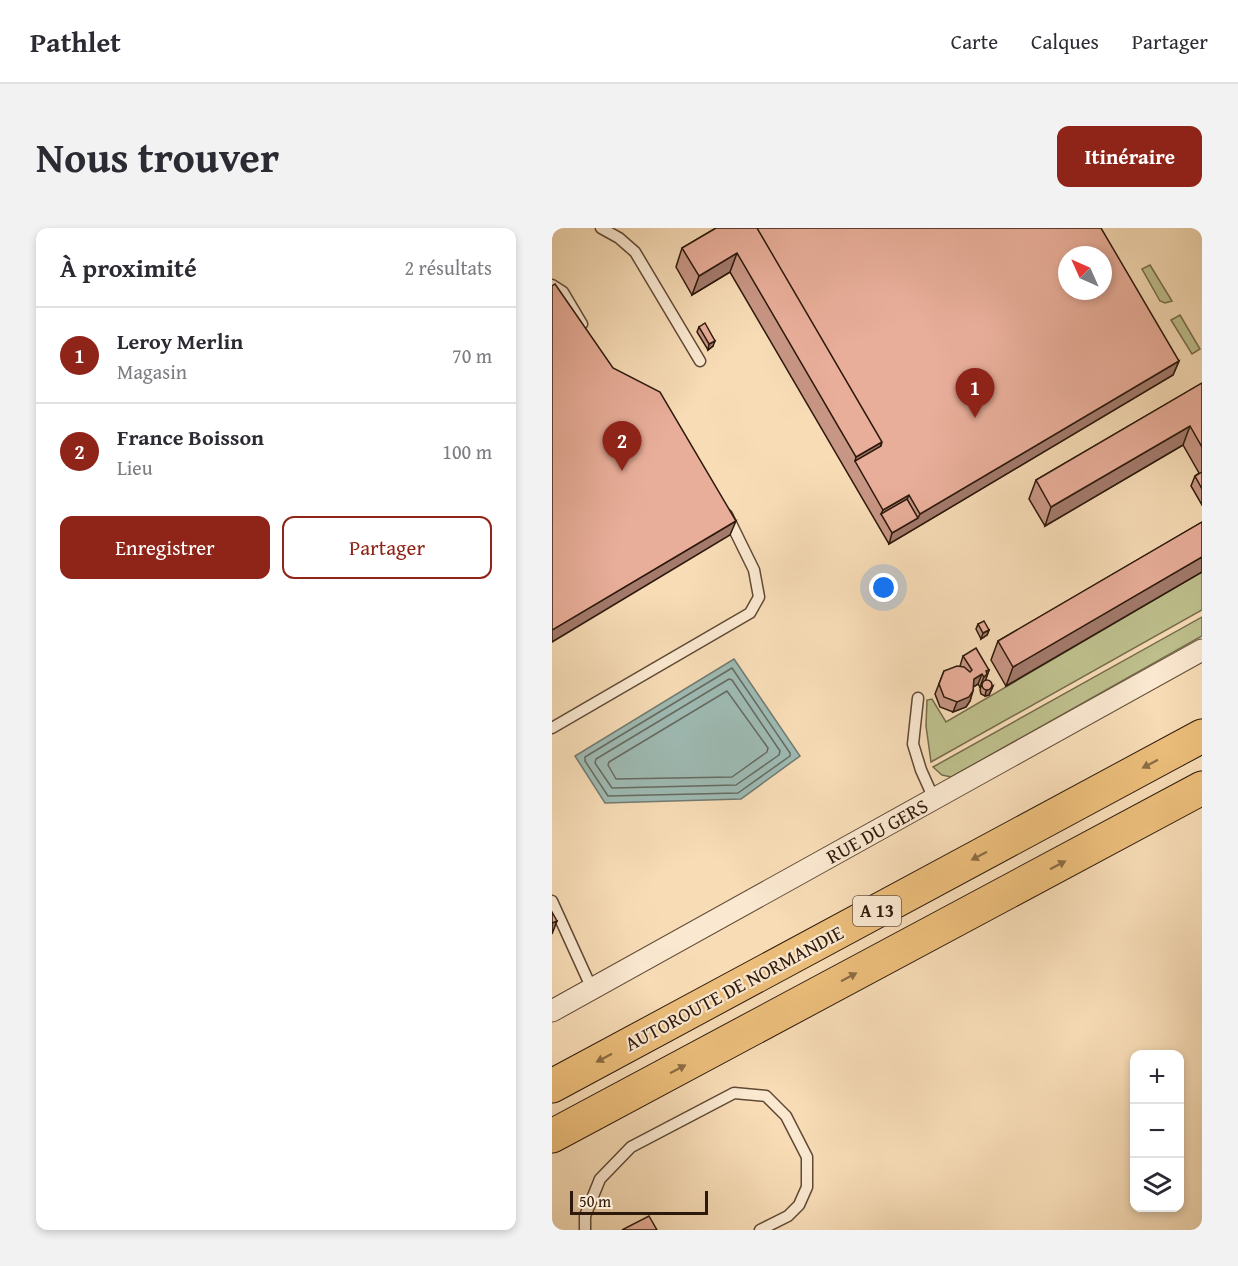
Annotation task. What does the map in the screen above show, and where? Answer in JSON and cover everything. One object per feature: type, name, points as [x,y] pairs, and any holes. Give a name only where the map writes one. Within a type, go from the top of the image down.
[{"type":"highway","name":"AUTOROUTE DE NORMANDIE","points":[[552,1086],[1202,736]]},
{"type":"highway","name":"A 13","points":[[552,1136],[1202,788]]},
{"type":"street","name":"RUE DU GERS","points":[[552,1011],[1202,650]]},
{"type":"lane","points":[[601,228],[635,252],[700,361]]},
{"type":"lane","points":[[552,285],[563,292],[586,331]]},
{"type":"lane","points":[[552,728],[750,613],[759,597],[754,570],[736,531],[718,501]]},
{"type":"lane","points":[[918,698],[913,744],[921,770],[934,799]]},
{"type":"lane","points":[[552,901],[592,989]]},
{"type":"lane","points":[[585,1230],[585,1216],[600,1179],[631,1147],[734,1093],[766,1096],[786,1116],[807,1157],[807,1188],[799,1205],[788,1216],[760,1230]]},
{"type":"green space","points":[[1150,265],[1172,301],[1165,303],[1160,301],[1142,269]]},
{"type":"green space","points":[[1180,315],[1200,349],[1192,354],[1171,320]]},
{"type":"green space","points":[[1202,572],[1202,610],[931,762],[926,726],[927,700],[932,699],[946,722]]},
{"type":"green space","points":[[1202,617],[1202,636],[951,777],[942,775],[933,767]]},
{"type":"water","points":[[734,659],[800,756],[741,799],[605,803],[575,756]]},
{"type":"building","points":[[716,228],[757,228],[882,442],[856,457],[737,253],[699,276],[682,248]]},
{"type":"building","points":[[757,228],[1101,228],[1112,246],[1058,246],[1058,300],[1112,300],[1112,247],[1179,361],[920,514],[909,495],[883,510],[855,461],[881,446],[882,442]]},
{"type":"building","points":[[555,284],[613,368],[660,392],[736,521],[552,630],[552,286]]},
{"type":"building","points":[[705,323],[715,341],[709,344],[699,327]]},
{"type":"building","points":[[1202,383],[1202,447],[1190,426],[1051,507],[1036,480]]},
{"type":"building","points":[[1202,472],[1202,489],[1195,476]]},
{"type":"building","points":[[907,499],[918,518],[892,533],[881,514]]},
{"type":"building","points":[[1202,522],[1202,557],[1013,667],[998,641]]},
{"type":"building","points":[[984,621],[989,630],[983,633],[978,624]]},
{"type":"building","points":[[976,648],[989,670],[986,671],[987,674],[974,679],[973,691],[969,697],[957,702],[944,697],[939,684],[944,671],[957,666],[964,667],[970,672],[972,670],[963,656]]},
{"type":"building","points":[[987,680],[991,681],[991,689],[987,690],[983,689],[982,685],[983,681]]},
{"type":"building","points":[[552,912],[557,921],[552,923]]},
{"type":"building","points":[[649,1216],[657,1230],[622,1230]]},
{"type":"place","name":"Leroy Merlin","points":[[975,418]]},
{"type":"place","name":"France Boisson","points":[[622,471]]}]
